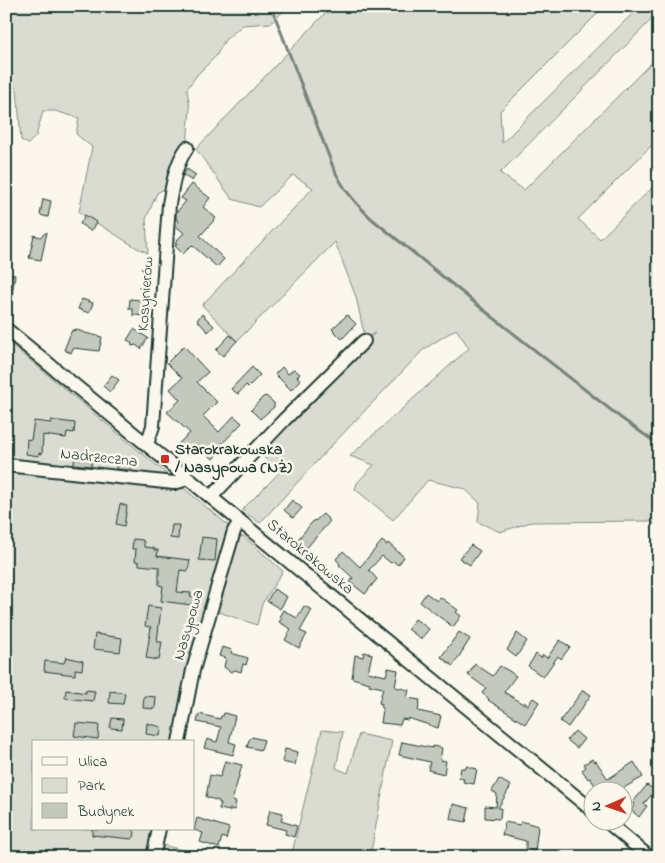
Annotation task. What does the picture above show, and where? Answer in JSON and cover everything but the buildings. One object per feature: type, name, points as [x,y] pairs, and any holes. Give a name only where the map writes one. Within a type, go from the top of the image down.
[{"type":"street","name":"Kosynierów","points":[[147,444],[153,426],[169,204],[179,159],[187,148]]},
{"type":"street","name":"Starokrakowska","points":[[6,329],[582,802]]},
{"type":"street","points":[[211,497],[285,419],[364,341]]},
{"type":"street","name":"Nadrzeczna","points":[[6,465],[174,483],[186,477]]},
{"type":"street","name":"Nasypowa","points":[[179,740],[193,670],[234,531],[240,521]]},
{"type":"street","points":[[153,857],[158,830]]},
{"type":"street","points":[[617,830],[650,857]]},
{"type":"green space","points":[[6,6],[289,6],[271,23],[243,25],[225,40],[216,56],[197,75],[187,89],[190,109],[186,156],[174,183],[157,193],[146,219],[148,253],[79,212],[92,147],[76,134],[79,118],[55,111],[43,111],[36,136],[28,144],[21,140],[17,89],[6,80]]},
{"type":"green space","points":[[332,6],[605,6],[500,111],[502,143],[640,6],[659,6],[659,12],[500,173],[524,190],[659,55],[659,138],[578,219],[600,239],[659,181],[659,527],[650,521],[531,522],[500,532],[478,522],[480,503],[465,489],[428,480],[393,520],[355,489],[357,483],[374,465],[350,456],[469,348],[456,329],[424,349],[260,523],[242,510],[281,471],[257,452],[375,333],[365,338],[356,297],[335,242],[237,341],[202,305],[313,188],[293,175],[259,207],[232,199],[196,149]]},
{"type":"green space","points":[[6,340],[228,525],[188,670],[173,740],[32,740],[32,830],[154,830],[149,857],[6,857]]},
{"type":"green space","points":[[243,536],[283,571],[262,604],[257,625],[216,611],[236,538]]},
{"type":"green space","points":[[322,730],[343,732],[336,768],[348,773],[359,734],[392,741],[370,857],[291,857]]},
{"type":"green space","points":[[163,845],[209,857],[164,857]]},
{"type":"waterway","points":[[271,6],[333,167],[345,189],[355,201],[372,219],[485,311],[621,418],[659,443]]},
{"type":"place","name":"Starokrakowska / Nasypowa (NŻ)","points":[[165,459]]}]
